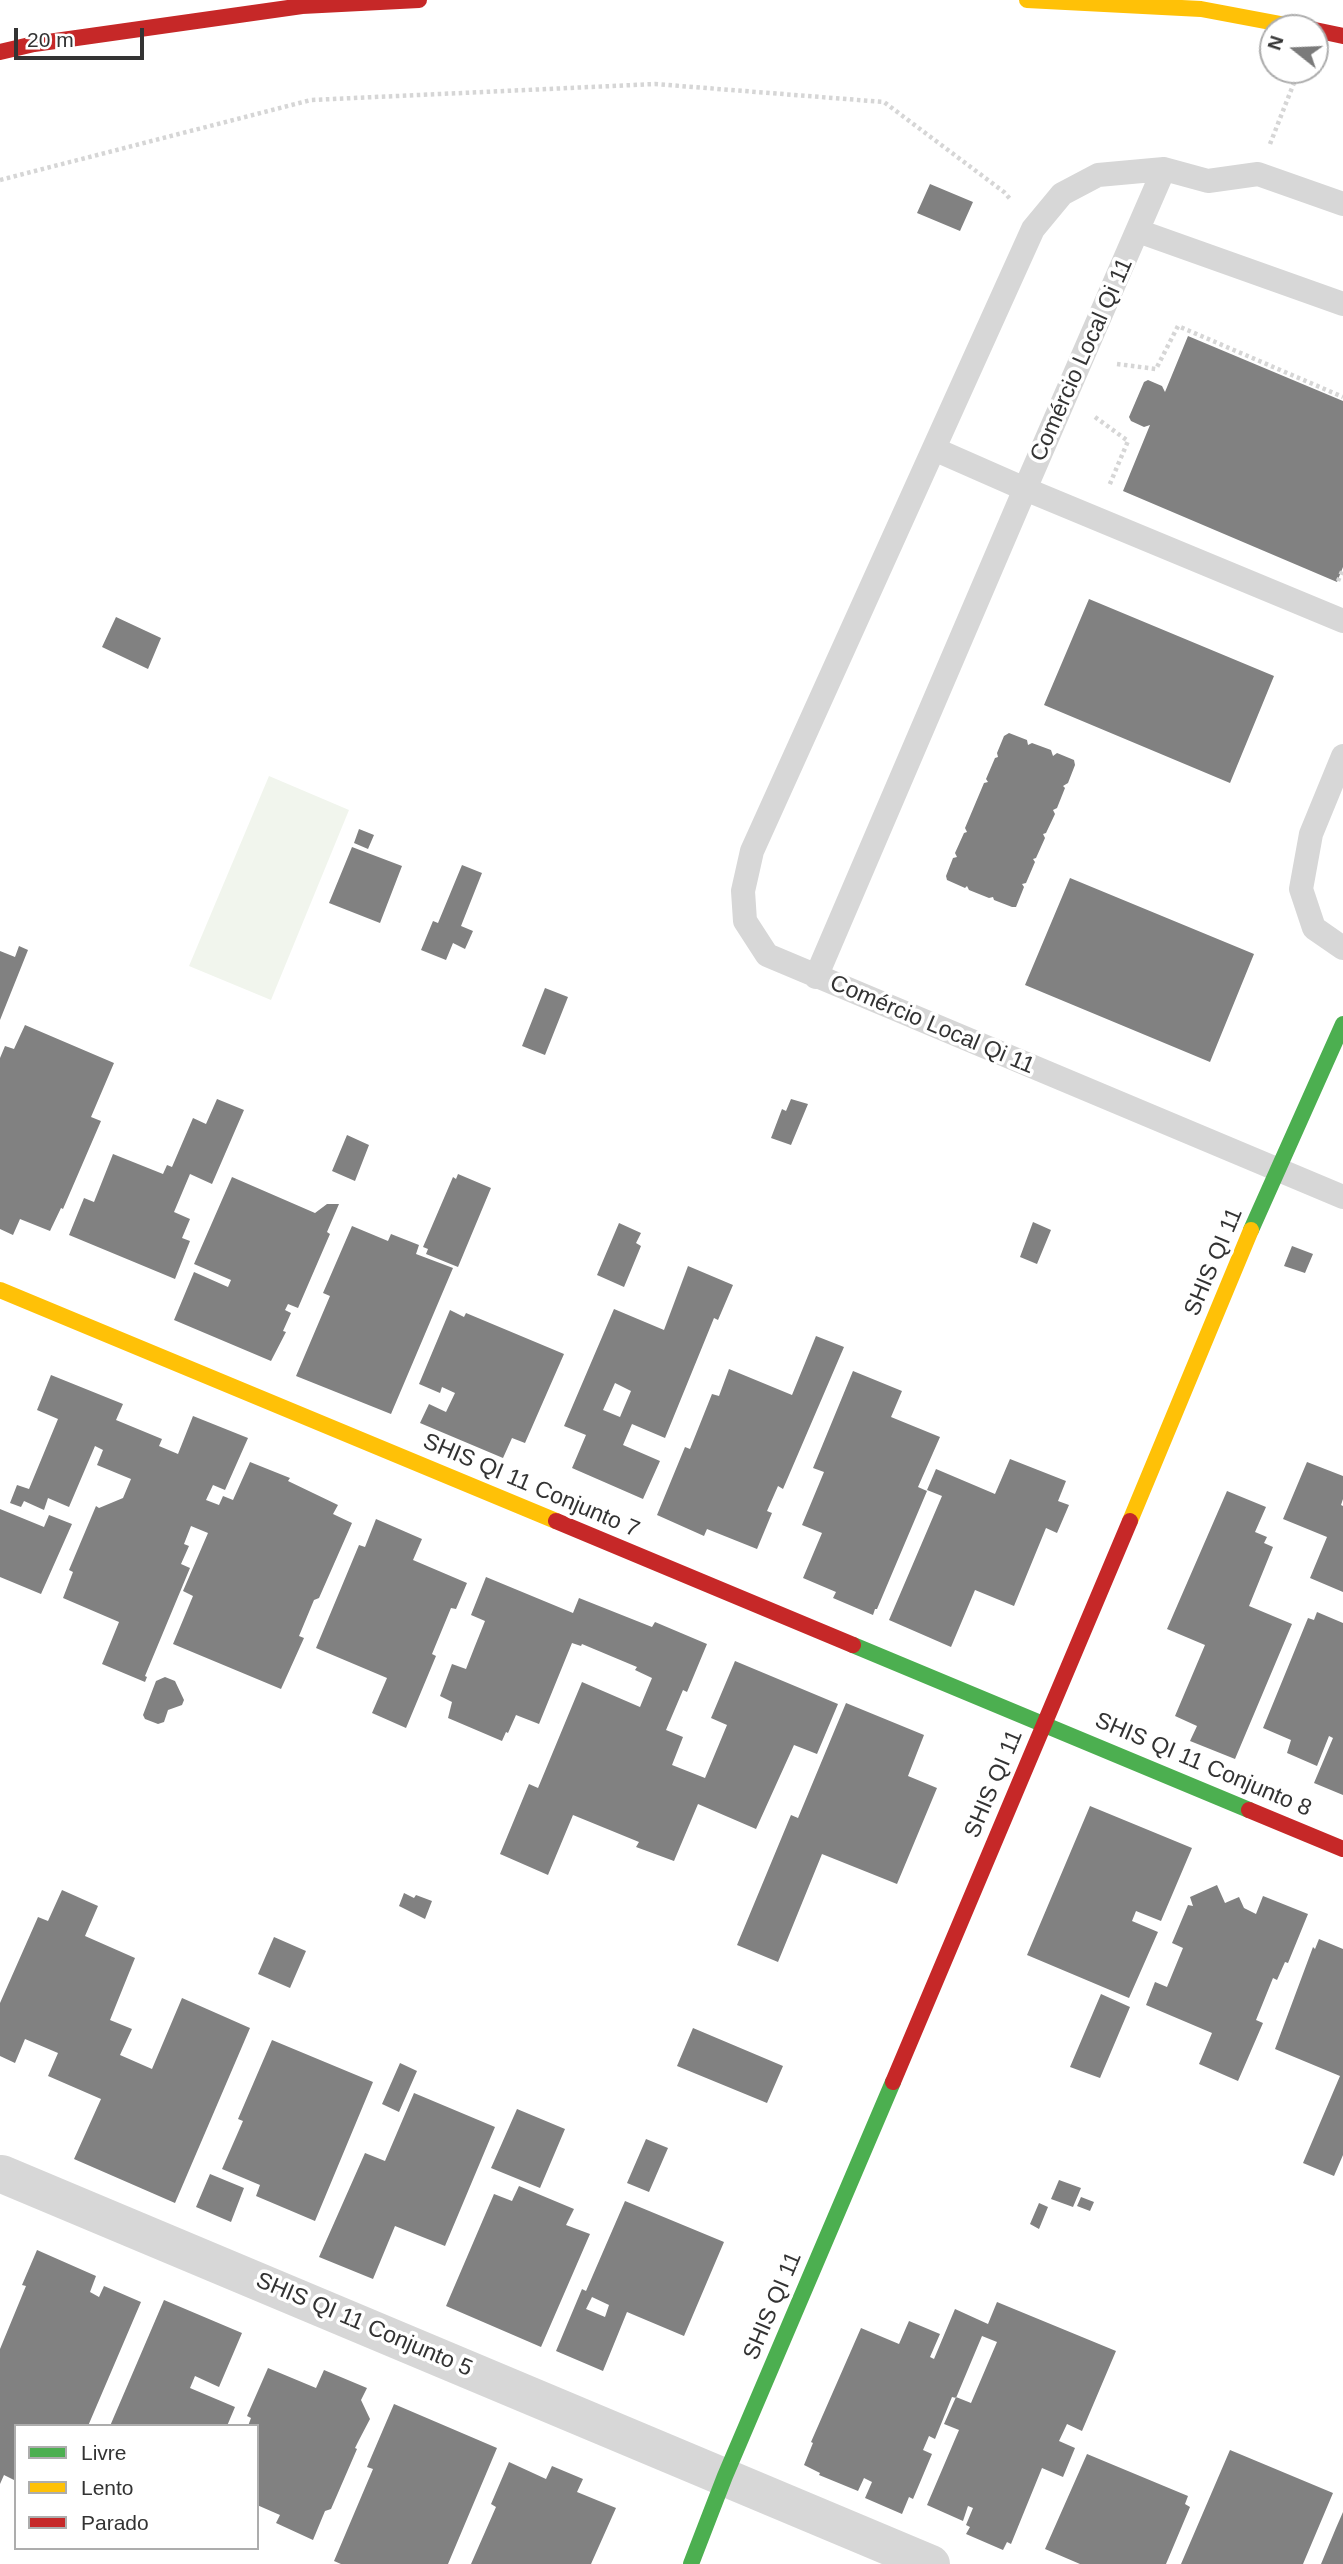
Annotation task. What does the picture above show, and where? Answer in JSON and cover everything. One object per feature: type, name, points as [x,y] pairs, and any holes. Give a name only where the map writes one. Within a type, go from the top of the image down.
[{"type":"street","points":[[0,52],[34,44],[302,6],[419,0]]},
{"type":"street","points":[[1027,0],[1201,9],[1259,20]]},
{"type":"street","points":[[1201,9],[1219,0]]},
{"type":"street","name":"SHIS QI 11","points":[[691,2564],[725,2476],[1045,1724],[1277,1169],[1343,1024]]},
{"type":"street","name":"SHIS QI 11 Conjunto 7","points":[[0,1290],[1045,1724]]},
{"type":"street","name":"SHIS QI 11 Conjunto 8","points":[[1045,1724],[1343,1849]]},
{"type":"street","name":"SHIS QI 11 Conjunto 5","points":[[2,2174],[931,2564]]},
{"type":"lane","points":[[816,977],[767,955],[745,921],[743,891],[752,851],[1033,229],[1062,194],[1098,175],[1164,169],[1208,181],[1258,174],[1343,204]]},
{"type":"lane","name":"Comércio Local Qi 11","points":[[1164,169],[816,977],[1343,1197]]},
{"type":"lane","name":"Comércio Local Qi 11","points":[[1138,231],[1343,304]]},
{"type":"lane","points":[[934,449],[1025,489]]},
{"type":"lane","name":"Comércio Local Qi 11","points":[[1025,489],[1343,621]]},
{"type":"lane","points":[[1343,756],[1311,834],[1301,889],[1314,928],[1343,948]]},
{"type":"path","points":[[0,180],[311,100],[655,84],[884,102],[1004,192],[1033,229]]},
{"type":"path","points":[[1258,174],[1293,84]]},
{"type":"path","points":[[1081,360],[1156,369],[1178,326],[1343,397]]},
{"type":"path","points":[[1066,396],[1128,441],[1106,492]]},
{"type":"shaded area","points":[[269,776],[349,810],[271,1000],[189,966]]},
{"type":"building","points":[[930,184],[973,202],[960,231],[917,213]]},
{"type":"building","points":[[1188,336],[1343,401],[1343,567],[1337,582],[1123,491],[1150,425],[1144,427],[1131,421],[1129,417],[1144,382],[1148,380],[1162,386],[1165,392]]},
{"type":"building","points":[[1089,599],[1274,676],[1230,783],[1044,705]]},
{"type":"building","points":[[116,617],[161,638],[148,669],[102,647]]},
{"type":"building","points":[[1009,733],[1027,740],[1028,745],[1032,743],[1051,750],[1053,756],[1057,753],[1074,760],[1075,765],[1068,783],[1063,786],[1065,788],[1057,808],[1053,810],[1055,814],[1043,834],[1045,838],[1036,858],[1033,859],[1035,862],[1026,883],[1022,884],[1024,887],[1016,907],[969,890],[967,886],[965,888],[947,880],[946,876],[953,858],[957,857],[955,853],[964,833],[967,832],[965,828],[984,783],[988,782],[986,779],[995,758],[998,757],[1004,736]]},
{"type":"building","points":[[359,829],[374,835],[368,849],[354,843]]},
{"type":"building","points":[[352,847],[402,866],[380,923],[329,903]]},
{"type":"building","points":[[462,865],[482,873],[461,926],[473,931],[465,949],[453,943],[446,960],[421,950],[433,921],[438,923]]},
{"type":"building","points":[[1070,878],[1254,954],[1210,1062],[1025,985]]},
{"type":"building","points":[[19,946],[28,950],[0,1020],[0,951],[15,957]]},
{"type":"building","points":[[545,988],[568,997],[545,1055],[522,1046]]},
{"type":"building","points":[[25,1025],[114,1063],[91,1117],[101,1121],[63,1209],[61,1208],[50,1231],[20,1219],[13,1235],[0,1229],[0,1058],[5,1046],[14,1049]]},
{"type":"building","points":[[217,1099],[244,1110],[212,1184],[190,1174],[174,1212],[190,1219],[182,1238],[190,1241],[175,1279],[69,1235],[84,1198],[94,1202],[113,1154],[163,1174],[167,1165],[172,1167],[193,1118],[206,1124]]},
{"type":"building","points":[[791,1099],[808,1104],[791,1145],[771,1138],[782,1109],[786,1111]]},
{"type":"building","points":[[347,1135],[369,1145],[355,1181],[332,1171]]},
{"type":"building","points":[[458,1174],[491,1188],[458,1267],[426,1254],[428,1249],[423,1247],[453,1177],[456,1179]]},
{"type":"building","points":[[232,1177],[315,1213],[327,1204],[339,1204],[327,1232],[330,1234],[298,1308],[288,1304],[285,1310],[291,1313],[283,1331],[286,1332],[271,1361],[174,1320],[194,1272],[228,1287],[231,1280],[194,1264]]},
{"type":"building","points":[[1033,1222],[1051,1230],[1037,1264],[1020,1257]]},
{"type":"building","points":[[619,1223],[641,1233],[636,1243],[641,1246],[624,1287],[597,1275]]},
{"type":"building","points":[[352,1226],[388,1241],[391,1234],[419,1245],[416,1254],[453,1268],[391,1414],[296,1376],[330,1296],[323,1293]]},
{"type":"building","points":[[1292,1246],[1313,1254],[1305,1273],[1284,1266]]},
{"type":"building","points":[[688,1266],[733,1285],[718,1320],[714,1318],[665,1438],[632,1424],[623,1445],[660,1461],[643,1499],[572,1468],[586,1435],[564,1426],[614,1309],[664,1330]],"holes":[[[615,1383],[631,1391],[620,1417],[603,1410]]]},
{"type":"building","points":[[450,1310],[464,1317],[466,1313],[564,1354],[525,1443],[512,1438],[503,1458],[420,1423],[429,1404],[446,1412],[455,1393],[442,1387],[440,1393],[419,1384]]},
{"type":"building","points":[[816,1336],[844,1347],[783,1489],[778,1486],[767,1511],[772,1513],[757,1549],[707,1529],[704,1536],[657,1515],[685,1447],[690,1449],[712,1394],[719,1396],[729,1369],[792,1395]]},
{"type":"building","points":[[853,1371],[902,1391],[891,1417],[940,1437],[918,1487],[927,1491],[873,1615],[833,1598],[836,1592],[803,1578],[822,1533],[802,1525],[824,1472],[813,1468]]},
{"type":"building","points":[[51,1375],[123,1404],[116,1420],[162,1439],[159,1446],[178,1454],[193,1416],[248,1438],[225,1490],[213,1485],[206,1500],[219,1505],[223,1496],[233,1500],[250,1462],[290,1478],[288,1481],[338,1505],[333,1514],[352,1523],[319,1598],[314,1600],[299,1636],[304,1638],[281,1689],[173,1644],[193,1596],[183,1591],[208,1533],[191,1526],[184,1544],[189,1546],[181,1564],[190,1568],[145,1676],[145,1682],[102,1664],[119,1622],[63,1598],[73,1572],[69,1570],[96,1506],[99,1508],[123,1498],[131,1479],[97,1465],[103,1450],[95,1446],[69,1507],[48,1498],[44,1510],[24,1501],[21,1507],[10,1503],[17,1485],[29,1489],[58,1419],[37,1410]]},
{"type":"building","points":[[1010,1459],[1066,1481],[1058,1501],[1069,1505],[1057,1533],[1046,1528],[1014,1606],[975,1590],[951,1647],[889,1620],[942,1496],[927,1490],[936,1469],[995,1494]]},
{"type":"building","points":[[1307,1462],[1343,1476],[1343,1592],[1310,1578],[1327,1537],[1283,1519]]},
{"type":"building","points":[[1227,1491],[1266,1507],[1255,1532],[1267,1537],[1264,1543],[1273,1547],[1249,1606],[1292,1624],[1235,1759],[1190,1741],[1197,1726],[1175,1716],[1205,1645],[1167,1629]]},
{"type":"building","points":[[0,1509],[44,1527],[49,1515],[72,1524],[41,1594],[0,1577]]},
{"type":"building","points":[[376,1519],[422,1539],[413,1560],[467,1583],[456,1609],[451,1608],[432,1654],[436,1656],[406,1728],[372,1713],[387,1678],[316,1648],[359,1545],[365,1547]]},
{"type":"building","points":[[486,1577],[573,1613],[579,1598],[652,1627],[655,1622],[707,1644],[687,1692],[683,1690],[666,1730],[683,1737],[672,1765],[705,1778],[727,1725],[711,1718],[735,1661],[838,1704],[817,1754],[794,1745],[756,1829],[698,1804],[674,1861],[636,1847],[639,1842],[573,1815],[548,1875],[500,1854],[529,1784],[538,1788],[582,1682],[640,1707],[652,1678],[635,1670],[637,1667],[582,1644],[572,1643],[539,1724],[516,1715],[502,1741],[448,1718],[452,1702],[440,1696],[452,1664],[466,1669],[485,1621],[471,1615]]},
{"type":"building","points":[[1317,1612],[1343,1623],[1343,1795],[1314,1783],[1333,1738],[1329,1736],[1317,1766],[1287,1753],[1291,1740],[1263,1728],[1308,1618],[1314,1620]]},
{"type":"building","points":[[165,1677],[175,1681],[184,1700],[182,1705],[168,1710],[164,1722],[158,1724],[145,1719],[143,1715],[156,1681]]},
{"type":"building","points":[[846,1703],[924,1735],[908,1776],[937,1788],[897,1884],[822,1854],[778,1962],[737,1945],[791,1815],[798,1818]]},
{"type":"building","points":[[1090,1806],[1192,1848],[1161,1921],[1136,1911],[1132,1921],[1158,1932],[1129,1998],[1027,1955]]},
{"type":"building","points":[[1217,1885],[1225,1903],[1239,1897],[1244,1908],[1256,1914],[1263,1896],[1308,1914],[1288,1963],[1285,1962],[1277,1980],[1273,1978],[1256,2020],[1263,2023],[1238,2081],[1199,2064],[1212,2033],[1146,2005],[1155,1982],[1167,1987],[1183,1948],[1172,1943],[1188,1905],[1193,1906],[1190,1897]]},
{"type":"building","points":[[62,1890],[98,1906],[85,1936],[135,1958],[110,2020],[132,2029],[120,2055],[152,2069],[182,1998],[250,2028],[175,2203],[74,2159],[101,2099],[48,2076],[58,2053],[25,2039],[15,2063],[0,2056],[0,2003],[38,1917],[48,1921]]},
{"type":"building","points":[[404,1893],[432,1901],[425,1919],[399,1906]]},
{"type":"building","points":[[274,1937],[306,1951],[290,1988],[258,1974]]},
{"type":"building","points":[[1319,1939],[1343,1949],[1343,2155],[1334,2176],[1303,2163],[1340,2076],[1275,2049],[1313,1947],[1315,1949]]},
{"type":"building","points":[[1101,1994],[1130,2007],[1100,2078],[1070,2067]]},
{"type":"building","points":[[693,2028],[783,2066],[767,2103],[677,2066]]},
{"type":"building","points":[[272,2040],[373,2082],[315,2221],[256,2196],[260,2185],[222,2169],[243,2121],[238,2119]]},
{"type":"building","points":[[400,2063],[417,2071],[399,2112],[382,2104]]},
{"type":"building","points":[[414,2093],[495,2127],[445,2246],[395,2226],[373,2279],[319,2257],[365,2153],[385,2161]]},
{"type":"building","points":[[517,2109],[565,2129],[540,2188],[491,2168]]},
{"type":"building","points":[[646,2139],[668,2148],[649,2192],[627,2183]]},
{"type":"building","points":[[210,2174],[244,2188],[231,2222],[196,2207]]},
{"type":"building","points":[[1059,2180],[1081,2188],[1073,2207],[1051,2199]]},
{"type":"building","points":[[519,2186],[574,2209],[566,2225],[590,2234],[541,2347],[446,2306],[494,2194],[512,2201]]},
{"type":"building","points":[[1081,2197],[1094,2202],[1090,2211],[1077,2206]]},
{"type":"building","points":[[625,2201],[724,2242],[684,2336],[627,2312],[603,2371],[556,2351],[582,2289],[586,2291]],"holes":[[[592,2297],[609,2305],[605,2317],[586,2309]]]},
{"type":"building","points":[[1039,2203],[1048,2207],[1039,2229],[1030,2224]]},
{"type":"building","points":[[37,2250],[96,2276],[90,2292],[99,2297],[104,2286],[141,2302],[89,2424],[14,2424],[14,2480],[4,2475],[0,2484],[0,2349],[26,2286],[22,2285]]},
{"type":"building","points":[[164,2300],[242,2333],[219,2387],[195,2376],[190,2388],[235,2407],[228,2424],[111,2424]]},
{"type":"building","points":[[997,2302],[1116,2351],[1082,2431],[1067,2424],[1059,2441],[1075,2448],[1063,2477],[1042,2468],[1011,2544],[1007,2542],[1003,2550],[966,2534],[970,2527],[966,2525],[973,2508],[968,2506],[963,2521],[927,2505],[959,2430],[944,2424],[956,2398],[952,2397],[935,2439],[929,2436],[923,2450],[932,2454],[913,2499],[909,2497],[902,2514],[865,2498],[872,2482],[864,2478],[858,2491],[819,2475],[820,2473],[804,2465],[813,2443],[811,2442],[861,2328],[899,2344],[909,2321],[940,2334],[930,2357],[934,2359],[955,2309],[988,2324]],"holes":[[[982,2336],[997,2342],[971,2403],[956,2397]]]},
{"type":"building","points":[[268,2368],[316,2388],[324,2370],[367,2388],[361,2400],[370,2419],[355,2448],[357,2449],[331,2509],[325,2511],[313,2540],[276,2523],[280,2515],[259,2506],[259,2424],[249,2424],[251,2418],[247,2416]]},
{"type":"building","points":[[394,2404],[497,2448],[448,2564],[341,2564],[334,2561],[373,2469],[367,2467]]},
{"type":"building","points":[[1230,2450],[1333,2493],[1303,2564],[1181,2564]]},
{"type":"building","points":[[1087,2454],[1188,2496],[1185,2504],[1190,2507],[1166,2564],[1080,2564],[1045,2549]]},
{"type":"building","points":[[509,2462],[546,2479],[552,2466],[583,2479],[577,2492],[616,2508],[591,2564],[471,2564],[496,2507],[491,2504]]},
{"type":"building","points":[[1343,2512],[1343,2564],[1321,2564],[1336,2528]]},
{"type":"traffic: fast","points":[[1251,1230],[1343,1024]]},
{"type":"traffic: fast","points":[[853,1645],[1249,1810]]},
{"type":"traffic: fast","points":[[691,2564],[725,2476],[893,2082]]},
{"type":"traffic: slow","points":[[1027,0],[1201,9],[1259,20]]},
{"type":"traffic: slow","points":[[1130,1521],[1251,1230]]},
{"type":"traffic: slow","points":[[0,1290],[556,1521]]},
{"type":"traffic: jam","points":[[0,52],[34,44],[302,6],[419,0]]},
{"type":"traffic: jam","points":[[1329,33],[1343,36]]},
{"type":"traffic: jam","points":[[556,1521],[853,1645]]},
{"type":"traffic: jam","points":[[893,2082],[1130,1521]]},
{"type":"traffic: jam","points":[[1249,1810],[1343,1849]]}]
